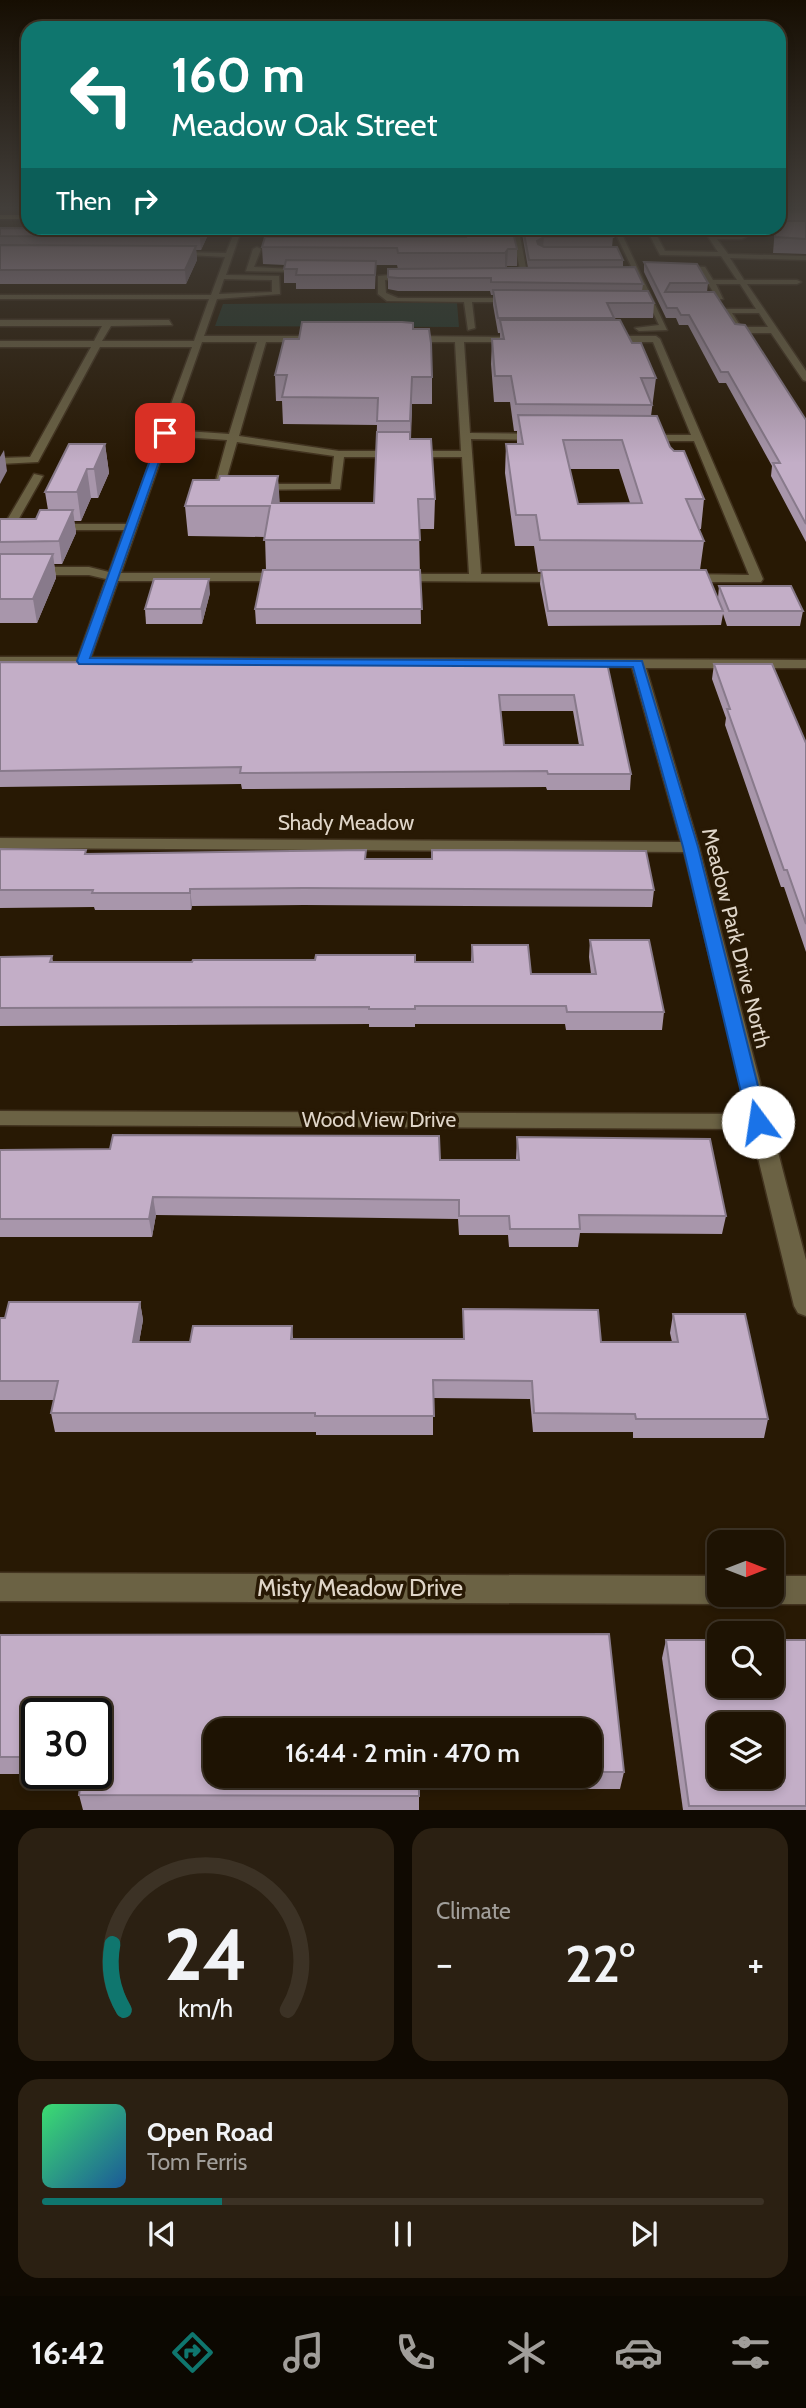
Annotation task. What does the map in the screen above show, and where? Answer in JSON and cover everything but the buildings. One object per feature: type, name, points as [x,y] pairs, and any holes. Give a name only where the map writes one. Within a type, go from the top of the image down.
[{"type":"street","points":[[0,297],[266,294]]},
{"type":"street","points":[[382,294],[387,299],[398,300],[520,300]]},
{"type":"street","points":[[622,328],[664,328],[648,294]]},
{"type":"street","points":[[680,298],[719,294]]},
{"type":"street","points":[[751,294],[775,330],[790,345],[806,378]]},
{"type":"street","points":[[83,661],[214,297]]},
{"type":"street","points":[[468,300],[471,328]]},
{"type":"street","points":[[638,301],[651,301]]},
{"type":"street","points":[[762,311],[726,312],[738,330],[775,330]]},
{"type":"street","points":[[0,323],[169,323]]},
{"type":"street","points":[[0,461],[34,460],[108,323]]},
{"type":"street","points":[[203,327],[216,327]]},
{"type":"street","points":[[458,333],[471,328],[485,328]]},
{"type":"street","points":[[458,333],[475,578]]},
{"type":"street","points":[[394,339],[458,333],[538,339]]},
{"type":"street","points":[[262,339],[219,487],[336,486],[339,454]]},
{"type":"street","points":[[2,347],[314,339]]},
{"type":"street","points":[[590,339],[656,339],[757,579],[676,578]]},
{"type":"street","points":[[165,433],[233,438],[339,454],[467,454]]},
{"type":"street","points":[[466,436],[548,437]]},
{"type":"street","points":[[629,438],[698,438]]},
{"type":"street","points":[[5,527],[38,476]]},
{"type":"street","points":[[5,527],[23,527]]},
{"type":"street","points":[[36,527],[131,527]]},
{"type":"street","points":[[0,571],[89,571],[113,577],[295,577]]},
{"type":"street","points":[[392,578],[582,578]]},
{"type":"street","points":[[0,661],[806,664]]},
{"type":"street","name":"Meadow Park Drive North","points":[[638,663],[691,847],[806,1306]]},
{"type":"street","name":"Shady Meadow","points":[[0,843],[691,847]]},
{"type":"street","name":"Wood View Drive","points":[[0,1118],[758,1122]]},
{"type":"street","name":"Misty Meadow Drive","points":[[0,1587],[707,1590]]},
{"type":"street","points":[[784,1590],[806,1590]]},
{"type":"green space","points":[[457,303],[459,327],[215,326],[223,304]]},
{"type":"route","points":[[165,433],[83,661],[638,663],[691,847],[758,1122]]}]
